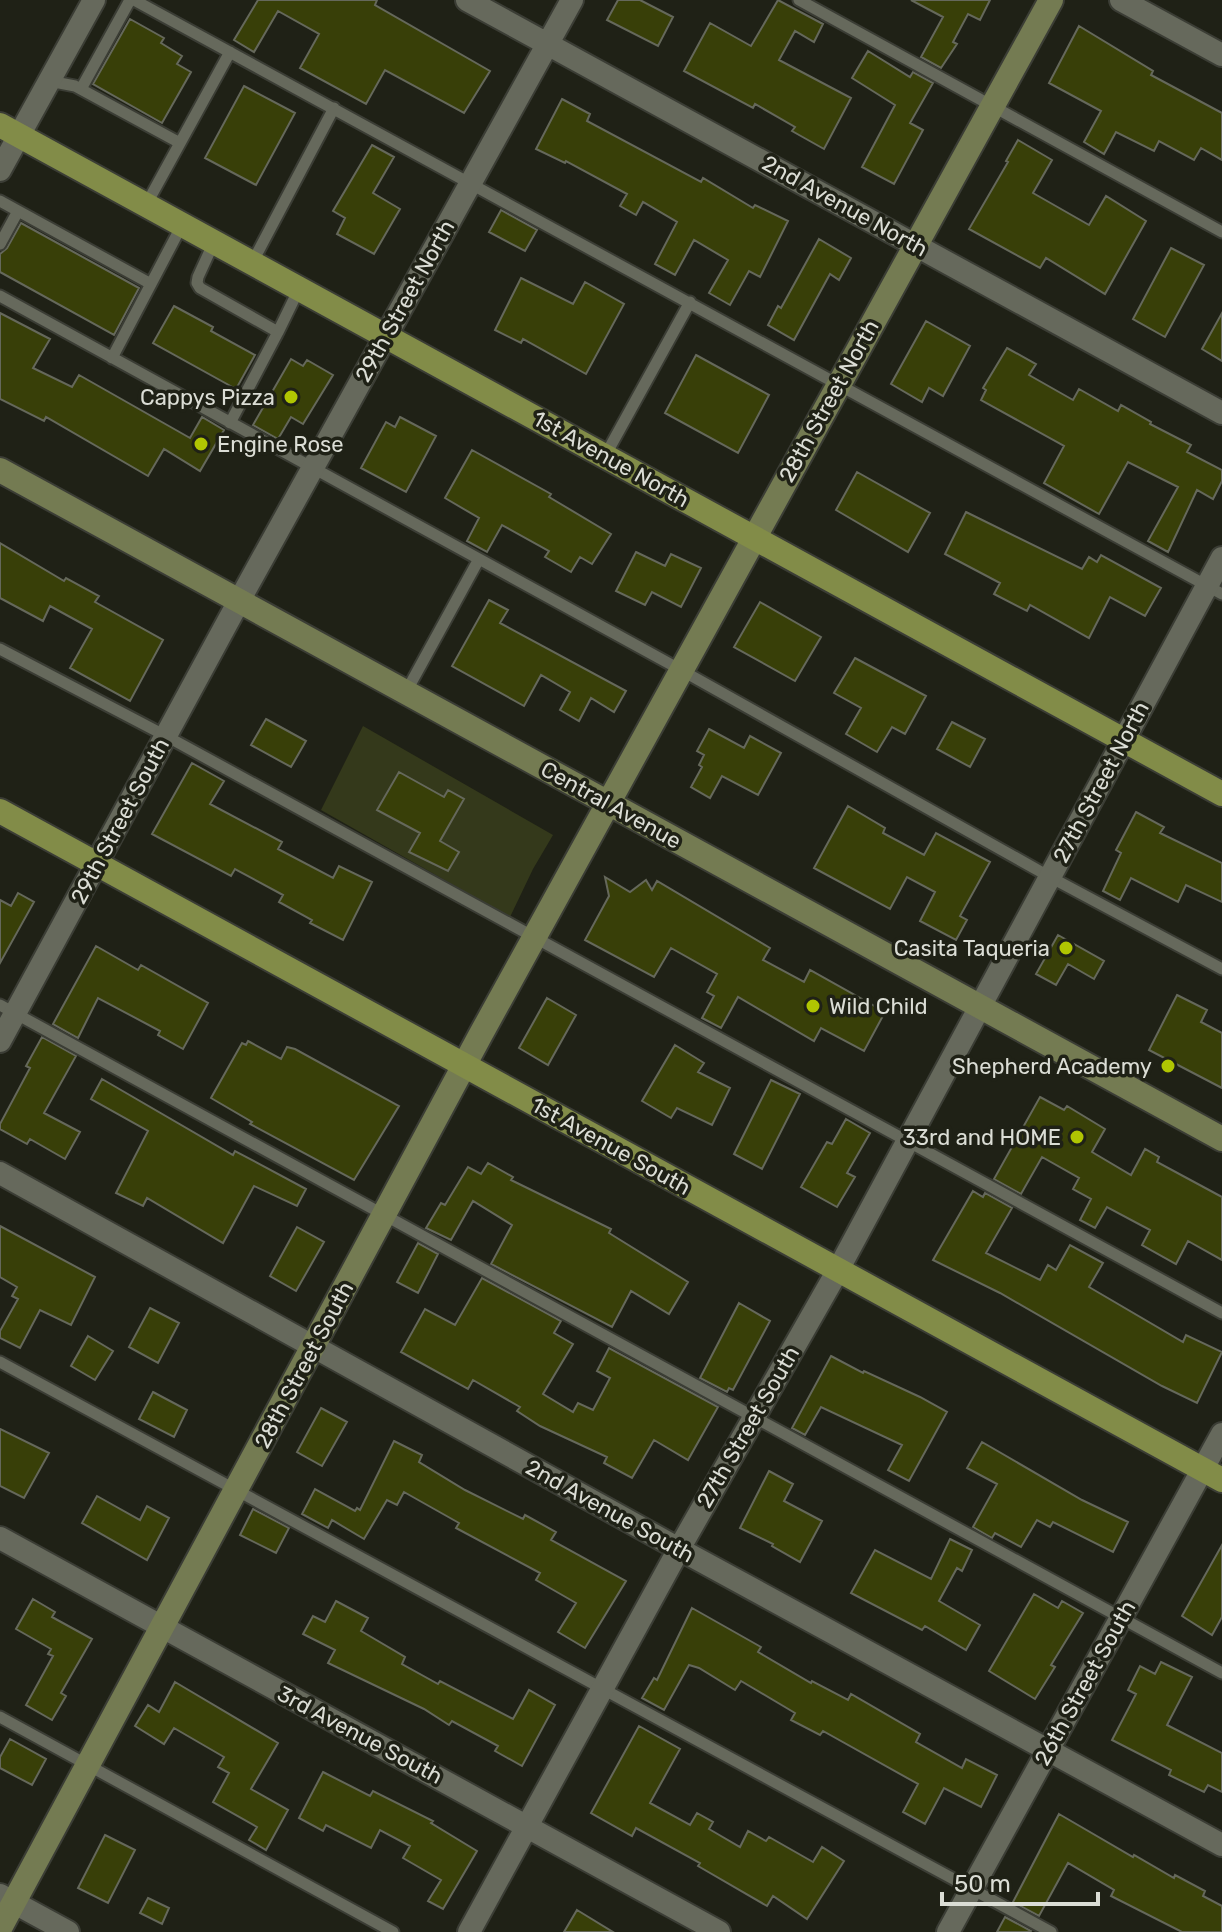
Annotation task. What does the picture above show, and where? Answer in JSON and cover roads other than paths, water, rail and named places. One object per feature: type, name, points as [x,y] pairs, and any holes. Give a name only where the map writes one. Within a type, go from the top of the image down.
[{"type":"main road","name":"1st Avenue North","points":[[9,130],[1222,794]]},
{"type":"main road","name":"1st Avenue South","points":[[0,811],[1212,1474]]},
{"type":"street","points":[[0,170],[9,130],[49,81],[94,0]]},
{"type":"street","name":"2nd Avenue North","points":[[467,0],[1222,413]]},
{"type":"street","name":"29th Street North","points":[[239,601],[572,0]]},
{"type":"street","name":"28th Street North","points":[[608,803],[1051,0]]},
{"type":"street","points":[[1121,0],[1222,55]]},
{"type":"street","name":"Central Avenue","points":[[0,470],[1222,1139]]},
{"type":"street","name":"27th Street North","points":[[981,1007],[1123,740],[1214,590],[1222,558]]},
{"type":"street","name":"29th Street South","points":[[0,1041],[8,1009],[97,864],[239,601]]},
{"type":"street","name":"28th Street South","points":[[0,1928],[7,1898],[88,1766],[608,803]]},
{"type":"street","name":"27th Street South","points":[[469,1932],[981,1007]]},
{"type":"street","name":"2nd Avenue South","points":[[0,1173],[1222,1845]]},
{"type":"street","name":"26th Street South","points":[[948,1932],[1121,1617],[1212,1474],[1222,1434]]},
{"type":"street","name":"3rd Avenue South","points":[[0,1538],[719,1932]]},
{"type":"street","points":[[7,1898],[68,1932]]},
{"type":"lane","points":[[81,89],[132,0],[471,182],[1214,590]]},
{"type":"lane","points":[[799,0],[1222,232]]},
{"type":"lane","points":[[146,205],[230,52]]},
{"type":"lane","points":[[49,81],[81,89],[180,143]]},
{"type":"lane","points":[[252,263],[334,108]]},
{"type":"lane","points":[[0,201],[151,284]]},
{"type":"lane","points":[[0,244],[18,211]]},
{"type":"lane","points":[[112,358],[182,225]]},
{"type":"lane","points":[[214,242],[198,277],[200,288],[278,332]]},
{"type":"lane","points":[[230,423],[299,289]]},
{"type":"lane","points":[[0,296],[1222,969]]},
{"type":"lane","points":[[605,456],[690,302]]},
{"type":"lane","points":[[406,692],[479,559]]},
{"type":"lane","points":[[0,649],[166,736],[1222,1313]]},
{"type":"lane","points":[[8,1009],[1222,1673]]},
{"type":"lane","points":[[0,1362],[1051,1932]]},
{"type":"lane","points":[[0,1717],[393,1932]]},
{"type":"place","name":"Cappys Pizza","points":[[291,397]]},
{"type":"place","name":"Engine Rose","points":[[201,444]]},
{"type":"place","name":"Casita Taqueria","points":[[1066,948]]},
{"type":"place","name":"Wild Child","points":[[813,1006]]},
{"type":"place","name":"Shepherd Academy","points":[[1168,1066]]},
{"type":"place","name":"33rd and HOME","points":[[1077,1137]]}]
